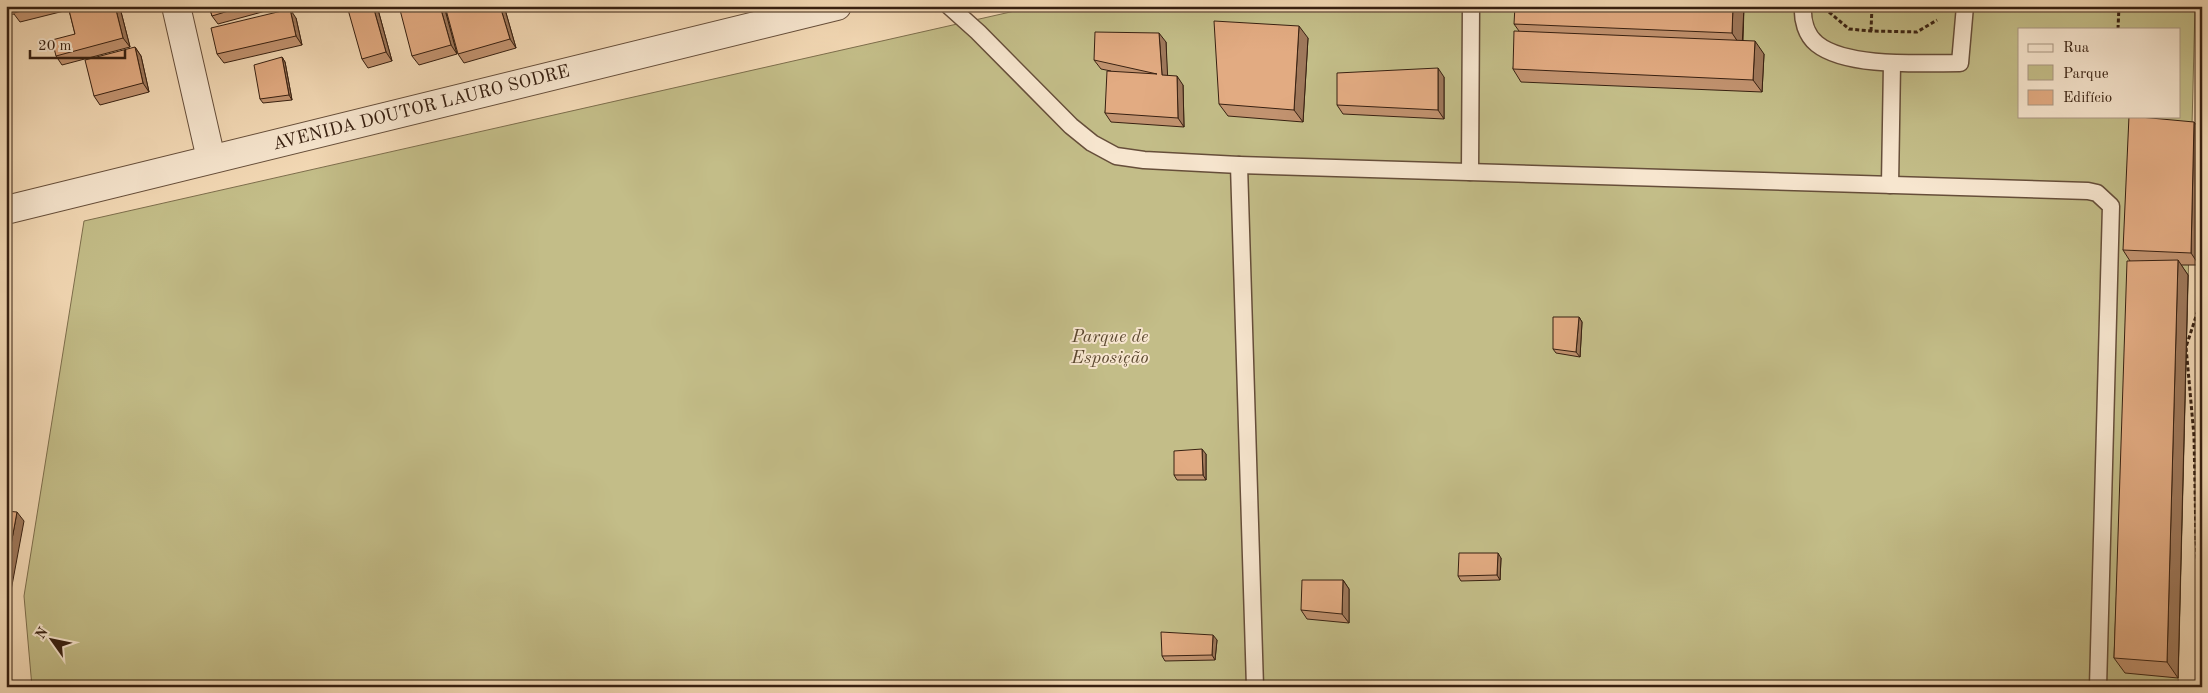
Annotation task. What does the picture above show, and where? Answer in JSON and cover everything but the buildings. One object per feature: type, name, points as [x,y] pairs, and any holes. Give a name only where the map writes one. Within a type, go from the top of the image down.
[{"type":"street","points":[[176,6],[211,159]]},
{"type":"street","name":"AVENIDA DOUTOR LAURO SODRE","points":[[6,210],[837,6]]},
{"type":"lane","points":[[949,6],[978,32],[1071,126],[1092,143],[1116,156],[1144,160],[1239,165],[2088,191],[2097,194],[2111,206],[2098,687]]},
{"type":"lane","points":[[1470,172],[1471,6]]},
{"type":"lane","points":[[1802,6],[1802,19],[1816,44],[1842,56],[1892,64],[1960,62],[1965,6]]},
{"type":"lane","points":[[1890,185],[1892,64]]},
{"type":"lane","points":[[1239,165],[1256,687]]},
{"type":"path","points":[[1827,6],[1829,14],[1849,29],[1871,31],[1917,32],[1936,22],[1940,14]]},
{"type":"path","points":[[1871,31],[1872,6]]},
{"type":"path","points":[[2118,6],[2118,28]]},
{"type":"path","points":[[2202,298],[2186,347],[2194,436],[2196,540],[2202,629]]},
{"type":"path","points":[[2196,540],[2202,523]]},
{"type":"green space","name":"Parque de Esposição","points":[[1037,6],[2195,6],[2178,687],[32,687],[24,596],[84,221]]}]
